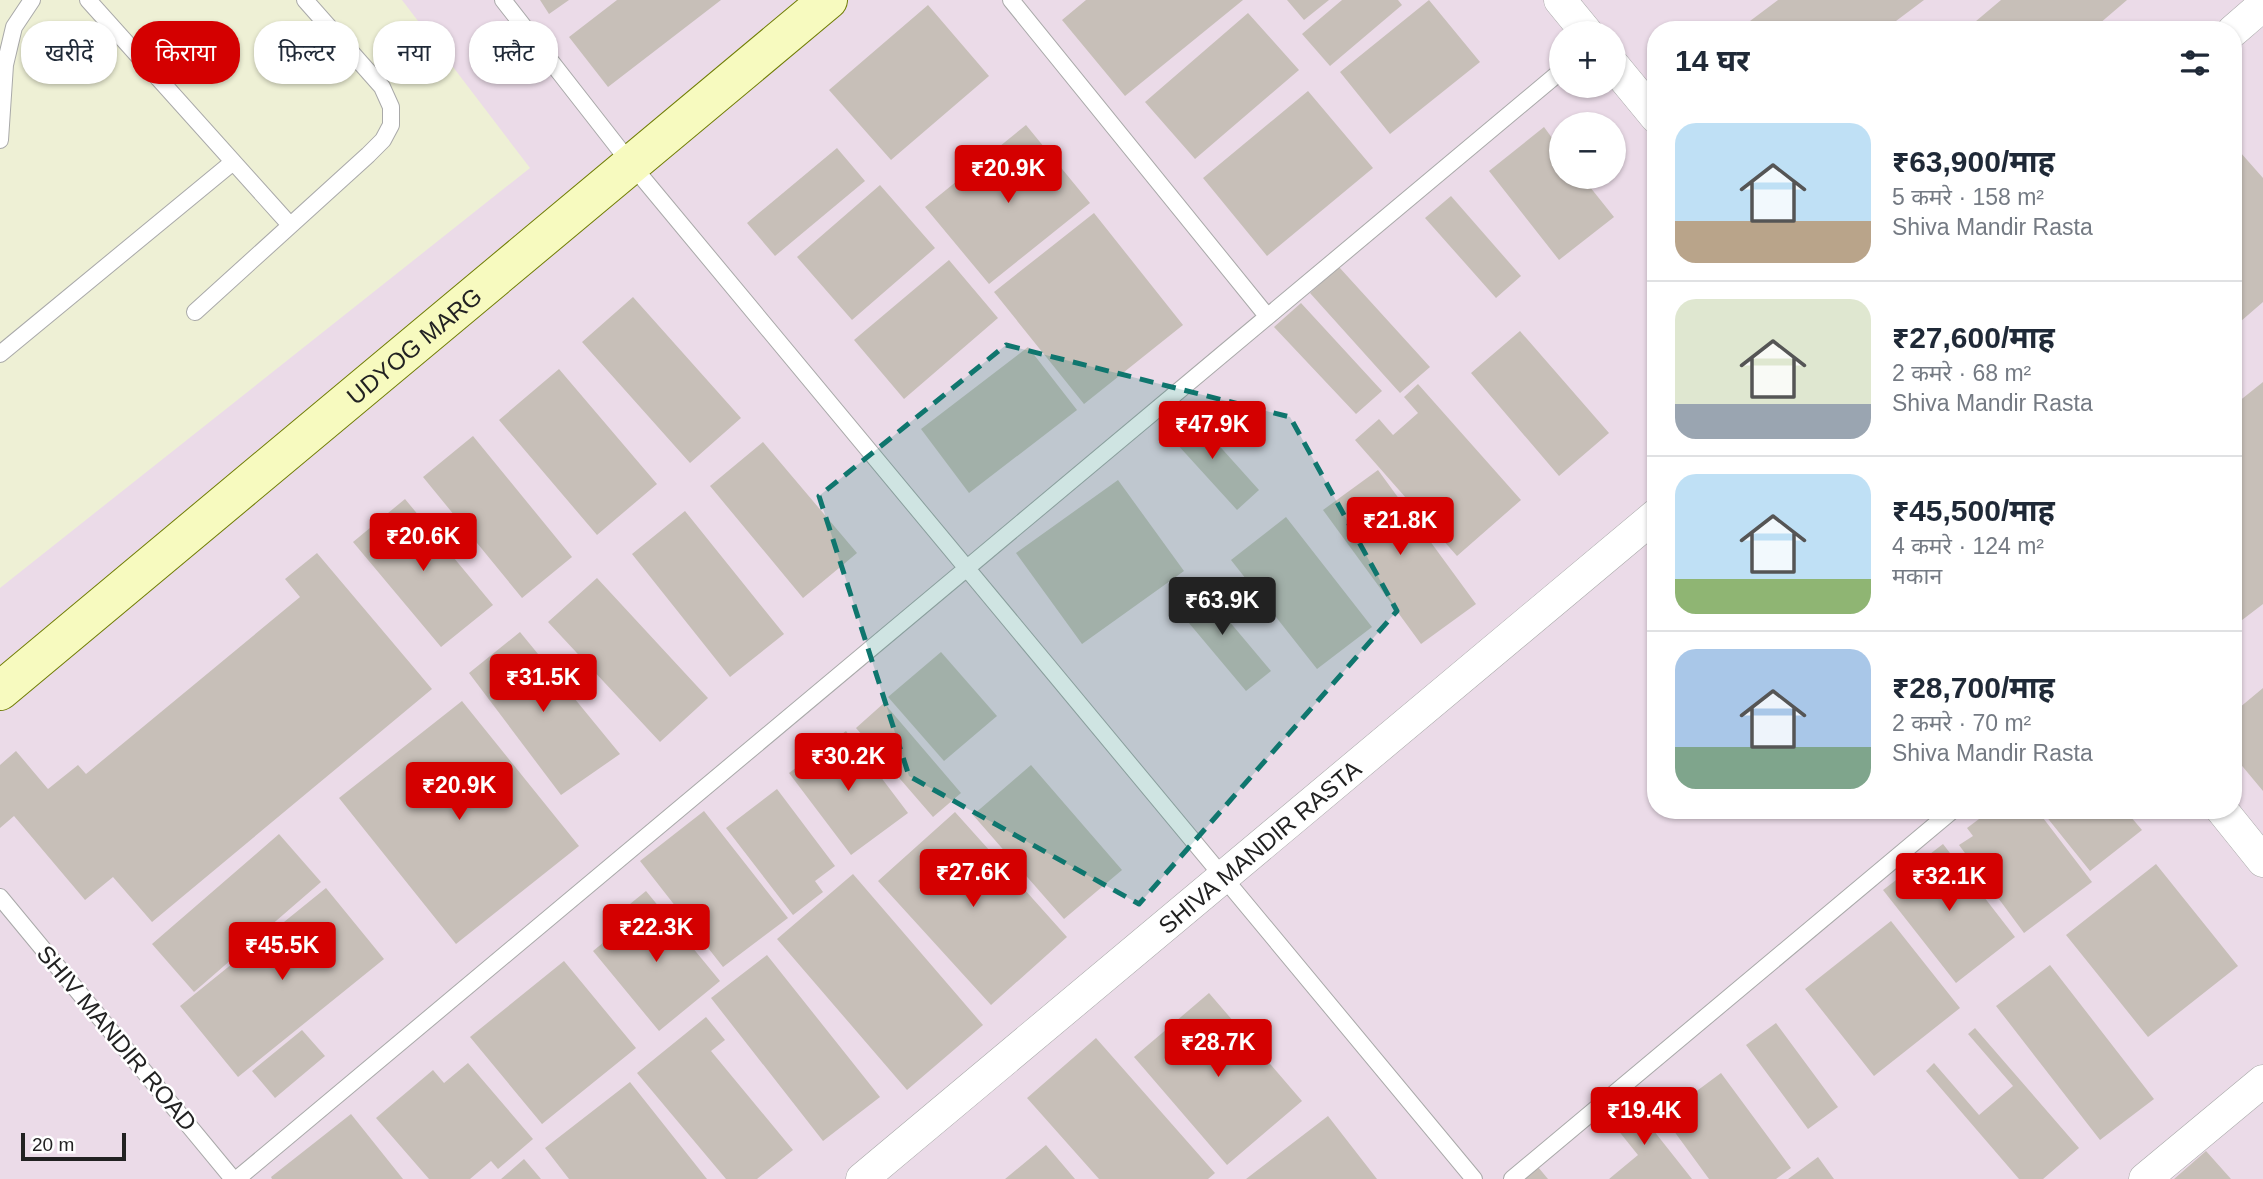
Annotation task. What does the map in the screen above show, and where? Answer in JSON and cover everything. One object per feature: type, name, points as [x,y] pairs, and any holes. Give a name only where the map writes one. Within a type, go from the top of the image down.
[{"type":"street","name":"UDYOG MARG","points":[[0,691],[828,0]]},
{"type":"street","points":[[1560,0],[1577,21]]},
{"type":"street","points":[[2242,23],[2263,5]]},
{"type":"street","points":[[1626,81],[1647,106]]},
{"type":"street","name":"SHIVA MANDIR RASTA","points":[[862,1179],[1647,522]]},
{"type":"street","points":[[2229,819],[2263,861]]},
{"type":"street","points":[[2144,1179],[2263,1081]]},
{"type":"lane","points":[[0,140],[5,65],[14,27],[32,0]]},
{"type":"lane","points":[[88,0],[290,225]]},
{"type":"lane","points":[[195,312],[383,140],[391,125],[391,107],[382,87],[304,0]]},
{"type":"lane","points":[[503,0],[631,164],[1474,1179]]},
{"type":"lane","points":[[1011,0],[1268,316]]},
{"type":"lane","points":[[235,1179],[1549,81]]},
{"type":"lane","points":[[0,354],[233,162]]},
{"type":"lane","points":[[1512,1179],[1942,819]]},
{"type":"lane","name":"SHIV MANDIR ROAD","points":[[0,897],[235,1179]]},
{"type":"highlighted area","points":[[1006,345],[1290,417],[1397,611],[1139,904],[909,776],[819,496]]},
{"type":"shaded area","points":[[0,0],[2263,0],[2263,1179],[0,1179]]},
{"type":"green space","points":[[0,0],[402,0],[418,21],[373,21],[373,84],[455,84],[455,70],[530,168],[0,588]]},
{"type":"building","points":[[540,0],[569,0],[549,14]]},
{"type":"building","points":[[617,0],[721,0],[608,87],[569,37]]},
{"type":"building","points":[[1086,0],[1243,0],[1125,96],[1062,20]]},
{"type":"building","points":[[1287,0],[1329,0],[1304,20]]},
{"type":"building","points":[[1342,0],[1398,0],[1402,5],[1330,66],[1302,34]]},
{"type":"building","points":[[1429,0],[1480,62],[1390,134],[1340,72]]},
{"type":"building","points":[[1778,0],[1924,0],[1896,21],[1750,21]]},
{"type":"building","points":[[2001,0],[2127,0],[2102,21],[1976,21]]},
{"type":"building","points":[[928,5],[989,76],[891,160],[829,90]]},
{"type":"building","points":[[1248,13],[1299,70],[1195,159],[1145,102]]},
{"type":"building","points":[[1308,91],[1373,168],[1267,256],[1203,178]]},
{"type":"building","points":[[1026,125],[1090,203],[989,284],[925,207]]},
{"type":"building","points":[[1544,127],[1549,134],[1549,189],[1592,189],[1614,217],[1559,260],[1489,171]]},
{"type":"building","points":[[837,148],[865,181],[775,256],[747,223]]},
{"type":"building","points":[[2242,154],[2263,178],[2263,302],[2242,320]]},
{"type":"building","points":[[880,185],[935,248],[852,320],[797,257]]},
{"type":"building","points":[[1451,196],[1521,276],[1496,298],[1425,218]]},
{"type":"building","points":[[1094,213],[1183,325],[1084,404],[994,292]]},
{"type":"building","points":[[949,260],[998,318],[904,399],[854,340]]},
{"type":"building","points":[[1339,267],[1430,367],[1400,393],[1310,293]]},
{"type":"building","points":[[633,297],[741,418],[690,463],[582,342]]},
{"type":"building","points":[[1301,303],[1382,391],[1356,414],[1274,327]]},
{"type":"building","points":[[1520,331],[1609,433],[1559,476],[1471,373]]},
{"type":"building","points":[[1028,347],[1077,410],[969,493],[921,429]]},
{"type":"building","points":[[559,369],[657,484],[597,535],[499,420]]},
{"type":"building","points":[[2263,382],[2263,604],[2242,620],[2242,399]]},
{"type":"building","points":[[1418,384],[1521,500],[1457,556],[1355,440],[1379,419],[1393,435],[1418,413],[1404,397]]},
{"type":"building","points":[[1188,411],[1259,490],[1237,510],[1166,432]]},
{"type":"building","points":[[473,436],[572,557],[522,598],[423,477]]},
{"type":"building","points":[[763,442],[857,553],[803,598],[710,486]]},
{"type":"building","points":[[1378,470],[1476,604],[1421,644],[1323,510]]},
{"type":"building","points":[[1118,480],[1184,571],[1082,644],[1016,553]]},
{"type":"building","points":[[405,499],[493,605],[441,647],[353,542]]},
{"type":"building","points":[[685,511],[784,634],[730,677],[632,554]]},
{"type":"building","points":[[1286,517],[1372,627],[1317,669],[1231,560]]},
{"type":"building","points":[[317,553],[432,689],[152,922],[113,877],[85,900],[14,816],[0,828],[0,765],[16,751],[48,789],[78,765],[86,774],[300,597],[285,579]]},
{"type":"building","points":[[597,578],[708,698],[660,742],[548,622]]},
{"type":"building","points":[[1197,583],[1271,671],[1246,691],[1173,604]]},
{"type":"building","points":[[520,632],[620,754],[561,795],[469,673]]},
{"type":"building","points":[[941,652],[997,716],[944,761],[888,697]]},
{"type":"building","points":[[2263,688],[2263,791],[2242,766],[2242,706]]},
{"type":"building","points":[[462,701],[579,846],[456,944],[339,798]]},
{"type":"building","points":[[884,703],[961,793],[933,817],[856,728]]},
{"type":"building","points":[[846,731],[908,813],[851,855],[789,773]]},
{"type":"building","points":[[1031,765],[1122,870],[1064,919],[973,815]]},
{"type":"building","points":[[777,789],[835,866],[815,881],[823,892],[793,915],[726,828]]},
{"type":"building","points":[[704,811],[788,918],[723,967],[640,861]]},
{"type":"building","points":[[955,812],[1067,937],[991,1005],[878,881]]},
{"type":"building","points":[[1979,819],[2044,819],[2092,882],[2024,933],[1959,845],[1973,836],[1967,828]]},
{"type":"building","points":[[2048,819],[2133,819],[2142,830],[2090,871]]},
{"type":"building","points":[[279,834],[321,882],[194,992],[152,944]]},
{"type":"building","points":[[1943,844],[2015,937],[1956,983],[1883,890]]},
{"type":"building","points":[[2156,864],[2238,966],[2148,1037],[2066,935]]},
{"type":"building","points":[[853,874],[983,1025],[907,1090],[777,939]]},
{"type":"building","points":[[326,888],[384,959],[238,1077],[180,1006]]},
{"type":"building","points":[[646,891],[720,981],[659,1031],[593,951],[638,914],[630,904]]},
{"type":"building","points":[[1891,921],[1960,1008],[1874,1076],[1805,989]]},
{"type":"building","points":[[767,955],[880,1097],[823,1141],[711,998]]},
{"type":"building","points":[[564,961],[636,1048],[542,1124],[470,1037]]},
{"type":"building","points":[[2050,965],[2154,1099],[2100,1140],[1996,1006]]},
{"type":"building","points":[[1209,993],[1302,1101],[1227,1165],[1134,1057]]},
{"type":"building","points":[[706,1017],[725,1040],[711,1051],[793,1150],[757,1179],[726,1179],[637,1073]]},
{"type":"building","points":[[1776,1023],[1838,1107],[1808,1129],[1746,1045]]},
{"type":"building","points":[[1975,1028],[2079,1148],[2043,1179],[2019,1179],[1926,1071],[1934,1063],[1979,1115],[2013,1086],[1968,1034]]},
{"type":"building","points":[[302,1030],[325,1056],[275,1098],[252,1071]]},
{"type":"building","points":[[1096,1038],[1215,1173],[1208,1179],[1099,1179],[1027,1098]]},
{"type":"building","points":[[468,1063],[533,1139],[498,1169],[491,1161],[470,1179],[429,1179],[376,1118],[433,1070],[444,1083]]},
{"type":"building","points":[[1721,1073],[1791,1168],[1776,1179],[1709,1179],[1663,1116]]},
{"type":"building","points":[[630,1082],[707,1179],[569,1179],[545,1148]]},
{"type":"building","points":[[1627,1097],[1692,1179],[1609,1179],[1638,1155],[1605,1114]]},
{"type":"building","points":[[351,1114],[403,1179],[272,1179],[271,1177]]},
{"type":"building","points":[[1328,1116],[1377,1179],[1246,1179]]},
{"type":"building","points":[[1046,1145],[1075,1179],[1005,1179]]},
{"type":"building","points":[[2206,1151],[2231,1179],[2174,1179]]},
{"type":"building","points":[[1818,1157],[1834,1179],[1788,1179]]},
{"type":"building","points":[[524,1159],[541,1179],[501,1179]]},
{"type":"building","points":[[1538,1167],[1548,1179],[1524,1179]]}]
